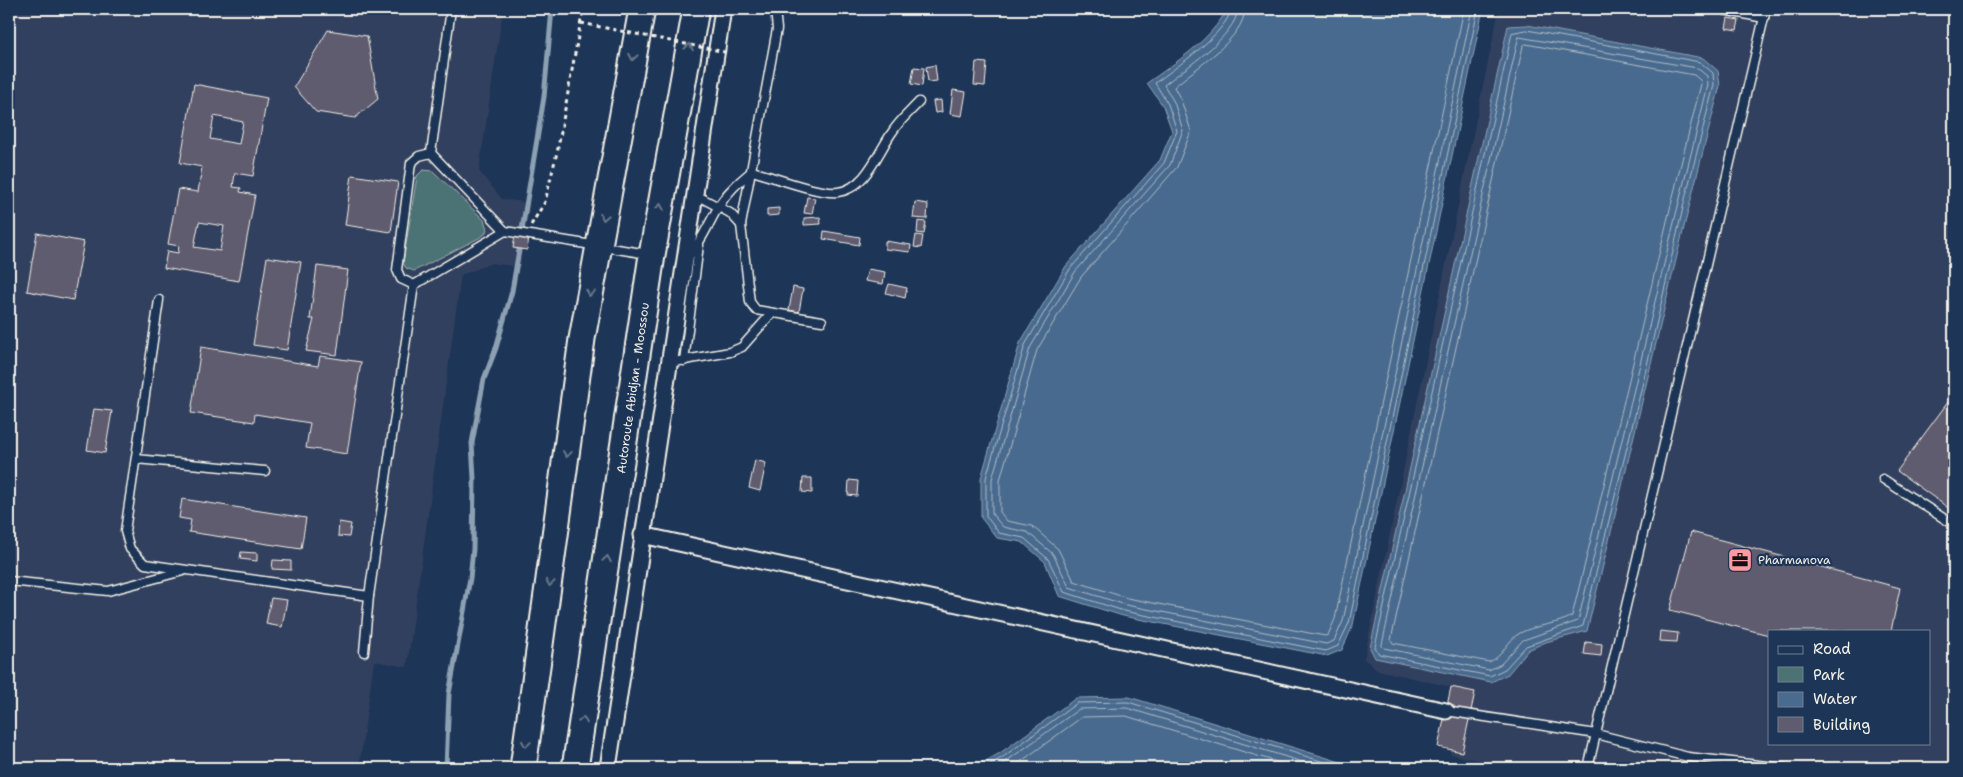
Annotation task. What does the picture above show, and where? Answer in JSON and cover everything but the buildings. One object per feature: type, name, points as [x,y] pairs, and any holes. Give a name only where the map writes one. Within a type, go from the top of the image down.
[{"type":"highway","points":[[523,768],[582,339],[642,9]]},
{"type":"highway","name":"Autoroute Abidjan - Moossou","points":[[575,768],[652,255],[696,9]]},
{"type":"street","points":[[608,768],[683,262],[723,9]]},
{"type":"street","points":[[642,535],[1446,711]]},
{"type":"lane","points":[[431,153],[451,9]]},
{"type":"lane","points":[[775,9],[778,29],[741,225],[750,302],[756,310],[822,321]]},
{"type":"lane","points":[[1679,9],[1694,9]]},
{"type":"lane","points":[[1719,9],[1764,18]]},
{"type":"lane","points":[[1588,768],[1766,9]]},
{"type":"lane","points":[[752,171],[811,187],[838,192],[848,189],[863,178],[894,130],[919,102]]},
{"type":"lane","points":[[431,153],[505,231],[652,255]]},
{"type":"lane","points":[[414,286],[401,279],[397,270],[411,163],[419,156],[431,153]]},
{"type":"lane","points":[[683,262],[699,245],[719,206],[729,192],[752,171]]},
{"type":"lane","points":[[694,194],[730,213],[741,225]]},
{"type":"lane","points":[[414,286],[505,231]]},
{"type":"lane","points":[[684,361],[699,245]]},
{"type":"lane","points":[[364,652],[370,596],[414,286]]},
{"type":"lane","points":[[159,300],[125,531],[130,549],[145,564],[370,596]]},
{"type":"lane","points":[[668,362],[722,355],[742,347],[772,313]]},
{"type":"lane","points":[[136,459],[265,471]]},
{"type":"lane","points":[[1883,479],[1954,525]]},
{"type":"lane","points":[[9,581],[108,591],[188,570]]},
{"type":"lane","points":[[1446,711],[1596,734],[1688,757],[1785,768]]},
{"type":"path","points":[[525,234],[545,202],[570,85],[583,9]]},
{"type":"path","points":[[581,23],[730,53]]},
{"type":"shaded area","points":[[9,9],[503,9],[479,171],[502,199],[530,203],[520,267],[492,263],[461,275],[407,667],[374,661],[359,768],[9,768]]},
{"type":"shaded area","points":[[1499,9],[1954,9],[1954,768],[1512,768],[1450,754],[1451,750],[1438,747],[1451,687],[1378,670],[1364,659]]},
{"type":"green space","points":[[423,170],[433,171],[484,220],[487,229],[485,234],[479,238],[414,271],[406,268],[403,263],[417,176]]},
{"type":"water","points":[[1227,9],[1483,9],[1353,625],[1342,650],[1327,656],[1123,616],[1059,596],[1045,562],[1022,542],[997,538],[981,518],[981,478],[1020,343],[1066,266],[1160,160],[1172,131],[1163,106],[1147,83],[1202,41],[1212,31]]},
{"type":"water","points":[[1527,25],[1703,58],[1718,71],[1720,86],[1685,222],[1587,631],[1546,642],[1528,650],[1508,674],[1491,682],[1375,658],[1370,648],[1508,26]]},
{"type":"water","points":[[1129,697],[1360,768],[973,768],[1000,753],[1076,698]]},
{"type":"waterway","points":[[521,236],[544,97],[552,9]]},
{"type":"waterway","points":[[446,768],[449,694],[470,578],[473,549],[474,479],[472,443],[484,379],[496,348],[512,291],[520,244]]},
{"type":"place","name":"Pharmanova","points":[[1740,560]]}]
